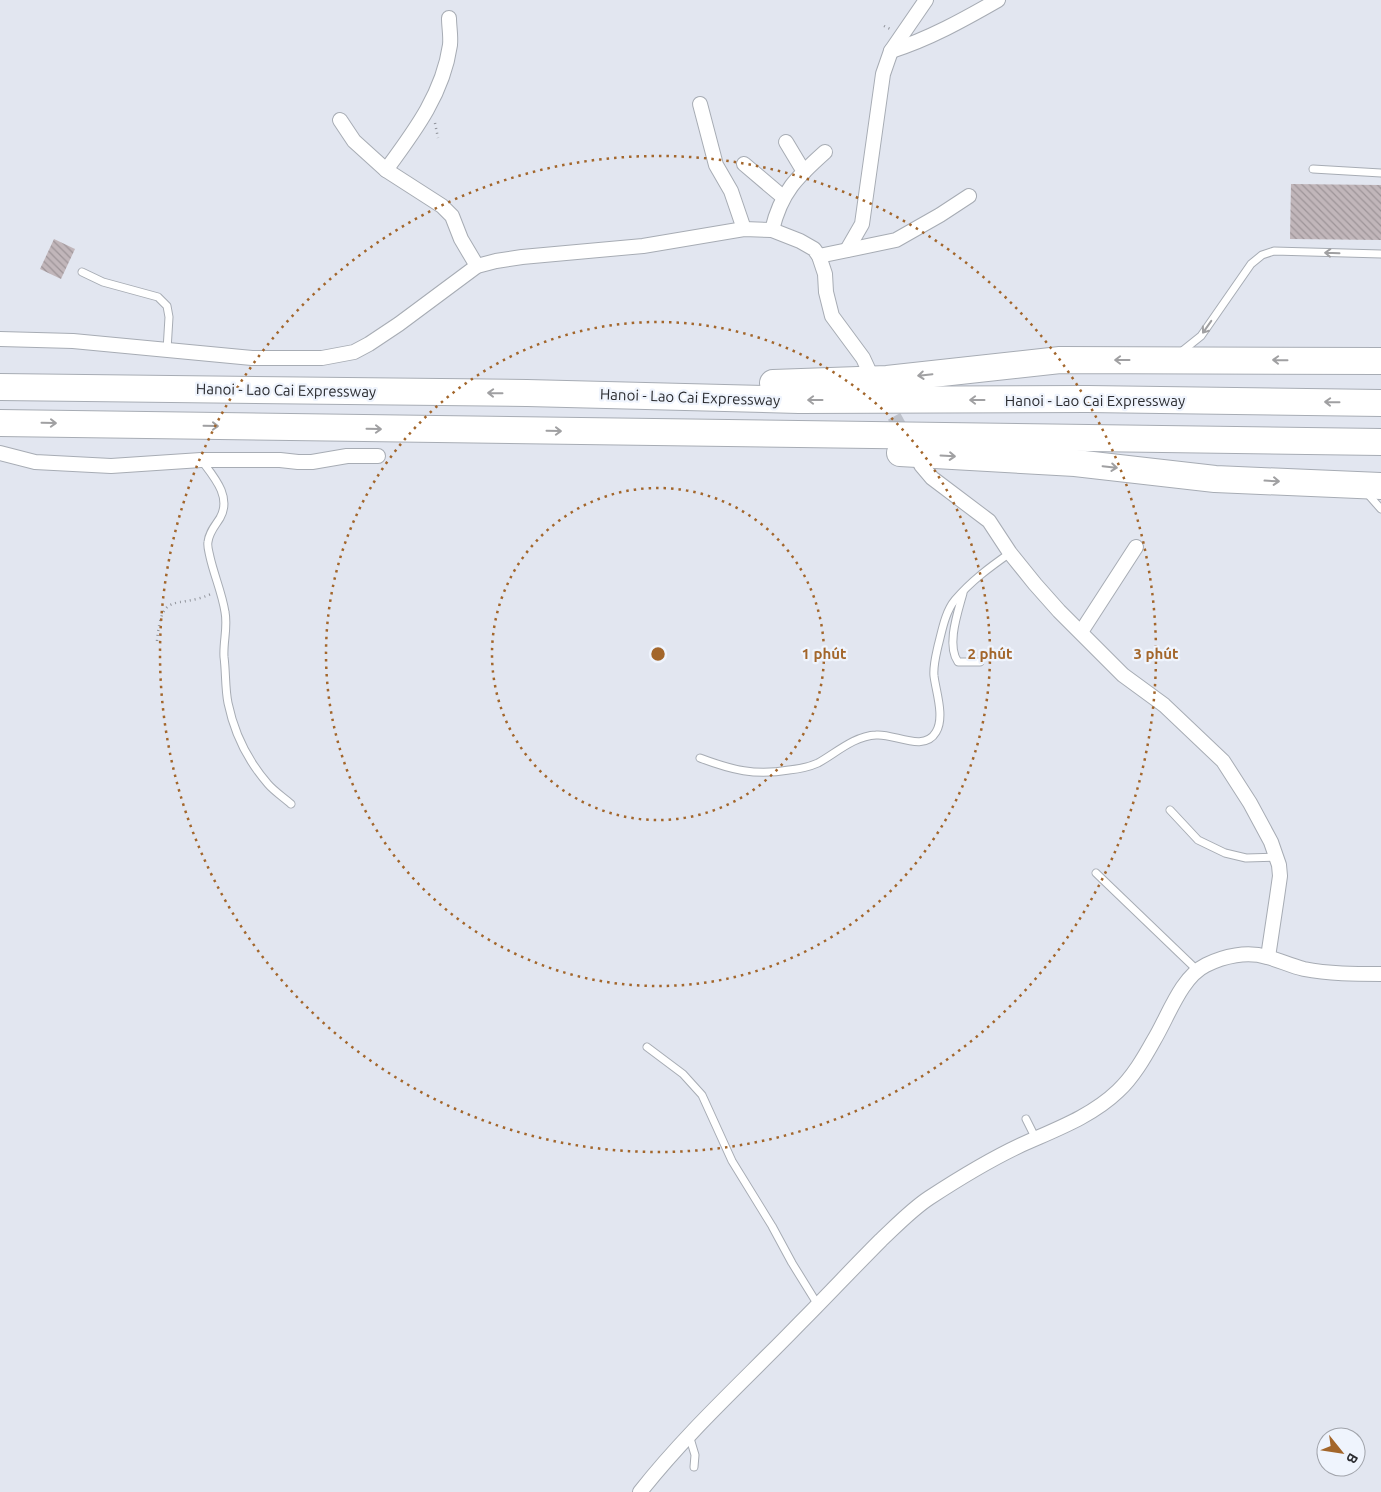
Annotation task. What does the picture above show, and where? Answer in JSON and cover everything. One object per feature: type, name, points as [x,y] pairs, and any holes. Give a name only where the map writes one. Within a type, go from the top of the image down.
[{"type":"highway","points":[[527,393],[887,379],[1060,360],[1381,361]]},
{"type":"highway","name":"Hanoi - Lao Cai Expressway","points":[[0,387],[527,393],[799,400],[1087,399],[1381,403]]},
{"type":"highway","points":[[0,423],[1381,442]]},
{"type":"highway","points":[[708,434],[907,454],[1075,463],[1215,479],[1371,486]]},
{"type":"street","points":[[847,250],[862,224],[883,74],[891,51],[926,0]]},
{"type":"street","points":[[891,51],[913,44],[939,32],[998,0]]},
{"type":"street","points":[[386,170],[423,118],[440,84],[450,43],[449,18]]},
{"type":"street","points":[[700,104],[716,165],[731,191],[744,229]]},
{"type":"street","points":[[340,120],[354,141],[386,170],[442,206],[452,216],[461,239],[476,266]]},
{"type":"street","points":[[786,142],[804,172]]},
{"type":"street","points":[[772,230],[783,196],[792,183],[825,152]]},
{"type":"street","points":[[744,164],[783,196]]},
{"type":"street","points":[[818,256],[896,240],[969,196]]},
{"type":"street","points":[[0,339],[72,341],[252,358],[322,358],[354,352],[369,344],[399,324],[476,266],[496,261],[644,246],[744,229],[772,230],[800,240],[814,249],[825,274],[826,292],[832,316],[863,358],[869,371]]},
{"type":"street","points":[[0,452],[35,462],[111,466],[201,460],[312,462],[347,456],[378,456]]},
{"type":"street","points":[[922,465],[932,478],[989,521],[1010,553],[1053,604],[1123,675],[1164,705],[1223,761],[1250,803],[1277,857],[1280,876],[1268,957]]},
{"type":"street","points":[[1081,632],[1136,546]]},
{"type":"street","points":[[640,1492],[689,1435],[895,1227],[926,1200],[983,1165],[1088,1113],[1118,1092],[1141,1061],[1188,979],[1197,970],[1205,965],[1232,956],[1245,954],[1268,957],[1302,969],[1320,972],[1381,974]]},
{"type":"lane","points":[[1313,169],[1381,173]]},
{"type":"lane","points":[[1171,360],[1191,346],[1201,336],[1251,264],[1262,255],[1274,251],[1381,254]]},
{"type":"lane","points":[[82,272],[103,282],[158,297],[167,306],[169,317],[167,350]]},
{"type":"lane","points":[[201,460],[218,483],[224,500],[224,507],[220,518],[207,543],[226,613],[224,658],[227,700],[231,718],[246,754],[269,785],[291,804]]},
{"type":"lane","points":[[1371,486],[1381,509]]},
{"type":"lane","points":[[700,758],[723,767],[748,773],[776,773],[807,767],[857,740],[876,734],[912,741],[925,741],[932,738],[939,726],[940,713],[933,672],[942,628],[948,612],[955,601],[984,572],[1010,553]]},
{"type":"lane","points":[[963,593],[955,623],[954,656],[958,662],[980,662]]},
{"type":"lane","points":[[1170,810],[1198,840],[1225,853],[1246,858],[1277,857]]},
{"type":"lane","points":[[1096,873],[1197,970]]},
{"type":"lane","points":[[647,1047],[683,1074],[702,1095],[732,1161],[818,1305]]},
{"type":"lane","points":[[1026,1119],[1036,1139]]},
{"type":"lane","points":[[689,1435],[695,1455],[694,1466]]},
{"type":"path","points":[[157,641],[159,620],[165,610],[172,604],[197,599],[219,589]]},
{"type":"building","points":[[1291,184],[1381,185],[1381,240],[1290,239]]},
{"type":"building","points":[[54,239],[75,249],[61,279],[40,269]]},
{"type":"tunnel","points":[[884,398],[906,438]]}]
